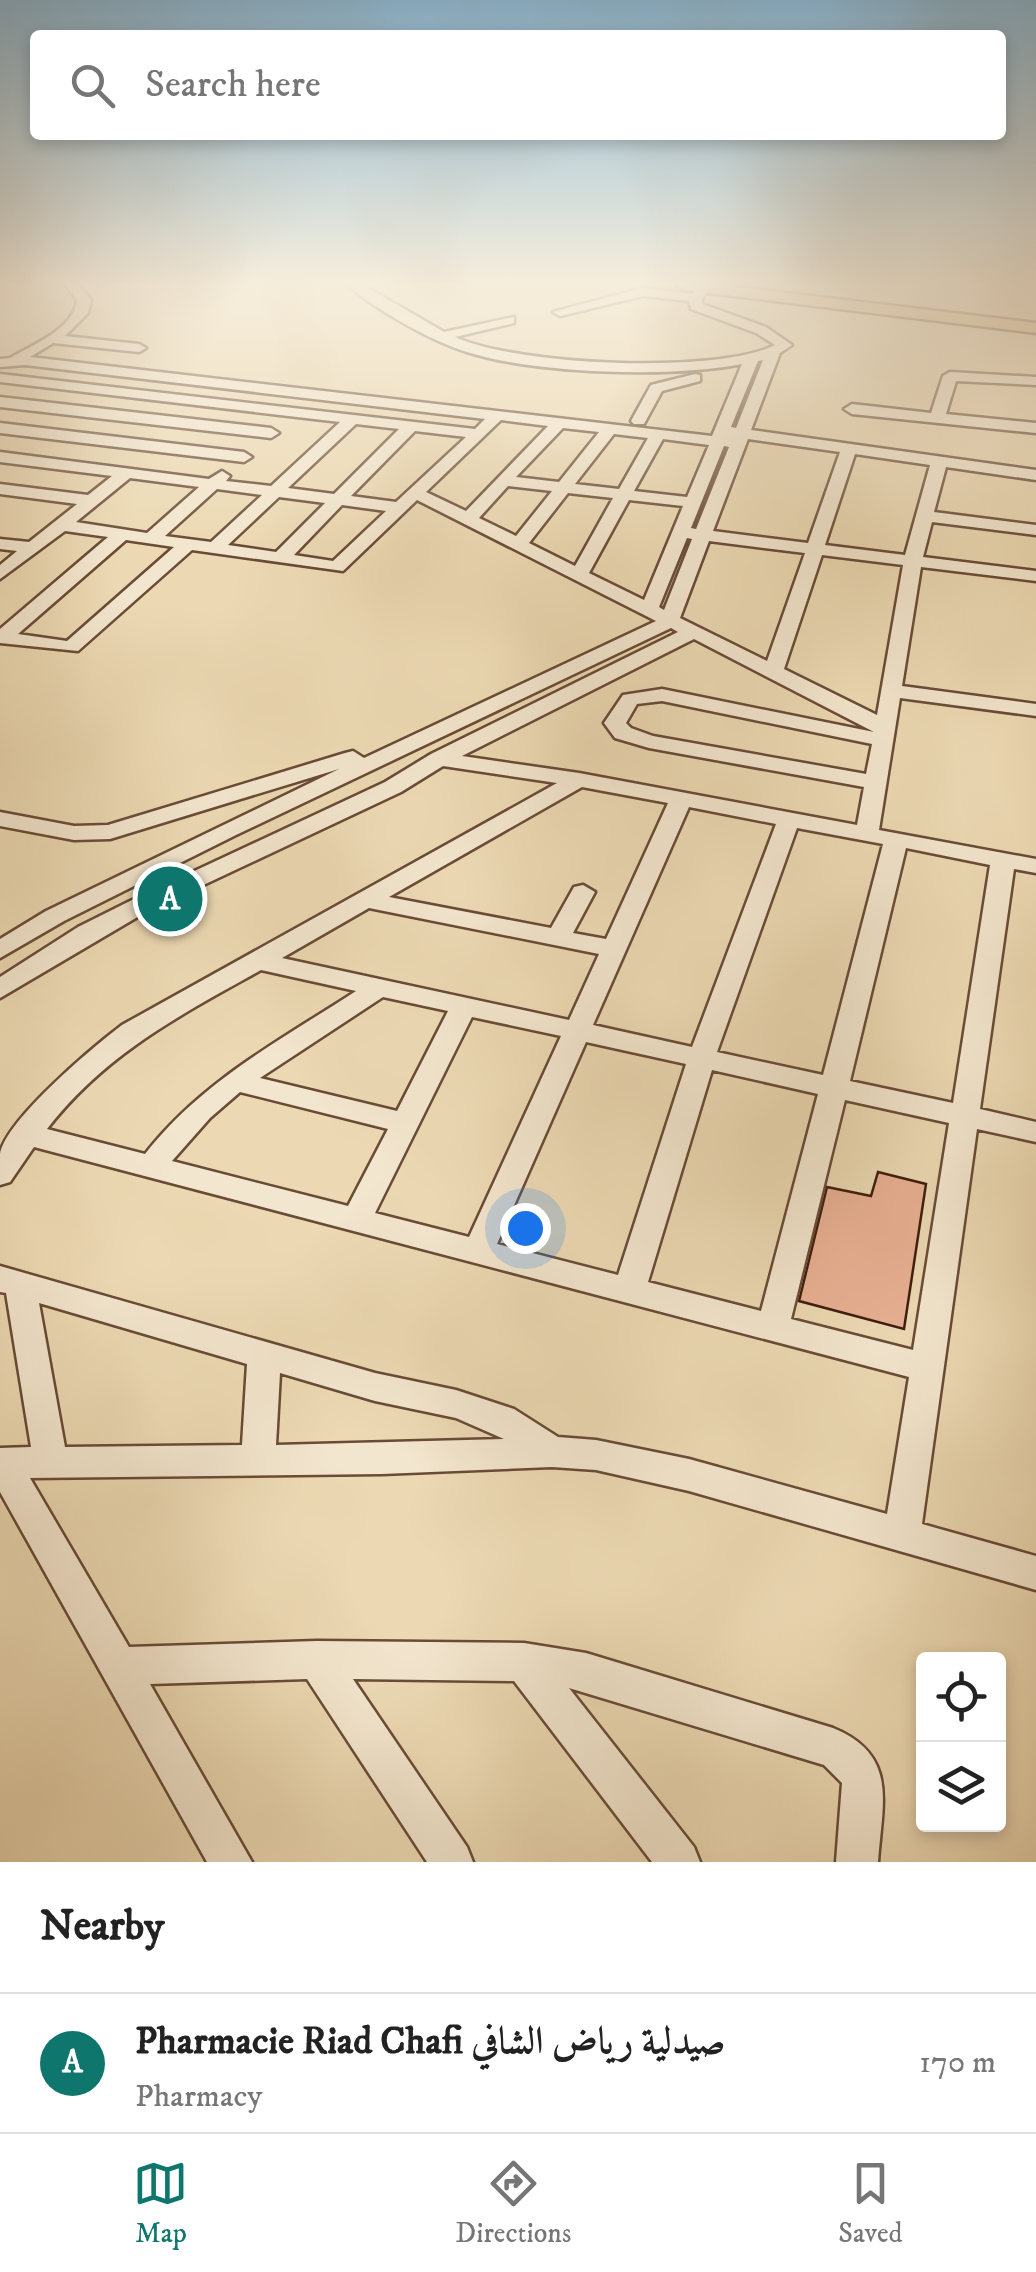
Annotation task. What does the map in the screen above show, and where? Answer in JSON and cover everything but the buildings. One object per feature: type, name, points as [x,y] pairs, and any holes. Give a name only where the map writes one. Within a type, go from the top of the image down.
[{"type":"street","points":[[46,372],[144,395],[480,434]]},
{"type":"street","points":[[102,372],[314,396],[639,421],[738,438],[937,418],[1004,448],[1036,475]]},
{"type":"street","points":[[639,421],[650,395],[662,384],[727,372]]},
{"type":"street","points":[[650,607],[746,372]]},
{"type":"street","points":[[0,950],[55,916],[668,622],[766,372]]},
{"type":"street","points":[[937,418],[950,376],[1036,381]]},
{"type":"street","points":[[51,464],[166,378]]},
{"type":"street","points":[[151,539],[314,396]]},
{"type":"street","points":[[0,402],[271,434]]},
{"type":"street","points":[[493,411],[609,430],[718,435]]},
{"type":"street","points":[[61,526],[337,566],[480,434],[493,411]]},
{"type":"street","points":[[214,548],[353,419]]},
{"type":"street","points":[[470,516],[558,424]]},
{"type":"street","points":[[280,558],[410,426]]},
{"type":"street","points":[[848,426],[938,462],[1004,448],[1036,428]]},
{"type":"street","points":[[773,673],[848,426]]},
{"type":"street","points":[[0,428],[244,457]]},
{"type":"street","points":[[520,543],[609,430]]},
{"type":"street","points":[[580,573],[657,434]]},
{"type":"street","points":[[0,458],[338,500],[410,501],[470,516],[650,607],[668,622],[885,734]]},
{"type":"street","points":[[867,836],[893,691],[892,669],[913,560],[938,462]]},
{"type":"street","points":[[0,574],[126,473]]},
{"type":"street","points":[[504,481],[690,502]]},
{"type":"street","points":[[0,489],[92,501]]},
{"type":"street","points":[[926,516],[1036,530]]},
{"type":"street","points":[[678,532],[1036,576]]},
{"type":"street","points":[[1,637],[122,535]]},
{"type":"street","points":[[0,544],[32,548]]},
{"type":"street","points":[[1,637],[72,647],[188,544]]},
{"type":"street","points":[[0,989],[87,933],[393,787],[439,759],[691,633]]},
{"type":"street","points":[[893,691],[1036,710]]},
{"type":"street","points":[[877,784],[649,742],[624,733],[614,724],[630,699],[646,694],[885,734]]},
{"type":"street","points":[[0,819],[74,833],[132,828],[340,760],[392,752]]},
{"type":"street","points":[[439,759],[579,780],[1036,866]]},
{"type":"street","points":[[0,1174],[24,1134],[74,1076],[113,1045],[255,960],[579,780]]},
{"type":"street","points":[[478,1252],[681,799]]},
{"type":"street","points":[[629,1292],[702,1060],[789,819]]},
{"type":"street","points":[[772,1328],[815,1172],[831,1089],[896,841]]},
{"type":"street","points":[[902,1536],[1003,860]]},
{"type":"street","points":[[558,938],[584,892]]},
{"type":"street","points":[[366,900],[616,949]]},
{"type":"street","points":[[255,960],[1036,1132]]},
{"type":"street","points":[[151,1168],[189,1118],[234,1081],[378,988]]},
{"type":"street","points":[[356,1221],[464,1007]]},
{"type":"street","points":[[234,1081],[404,1123]]},
{"type":"street","points":[[24,1134],[929,1368]]},
{"type":"street","points":[[52,1465],[10,1282],[502,1419],[552,1452]]},
{"type":"street","points":[[258,1461],[264,1354]]},
{"type":"street","points":[[1,1463],[258,1461],[552,1452],[596,1455],[689,1475],[1036,1573]]},
{"type":"street","points":[[1,1463],[231,1862]]},
{"type":"street","points":[[118,1666],[317,1660],[524,1662],[586,1672],[820,1744],[847,1756],[863,1778],[856,1862]]},
{"type":"street","points":[[317,1660],[452,1862]]},
{"type":"street","points":[[524,1662],[679,1862]]},
{"type":"place","name":"Pharmacie Riad Chafi صيدلية رياض الشافي","points":[[170,899]]}]
